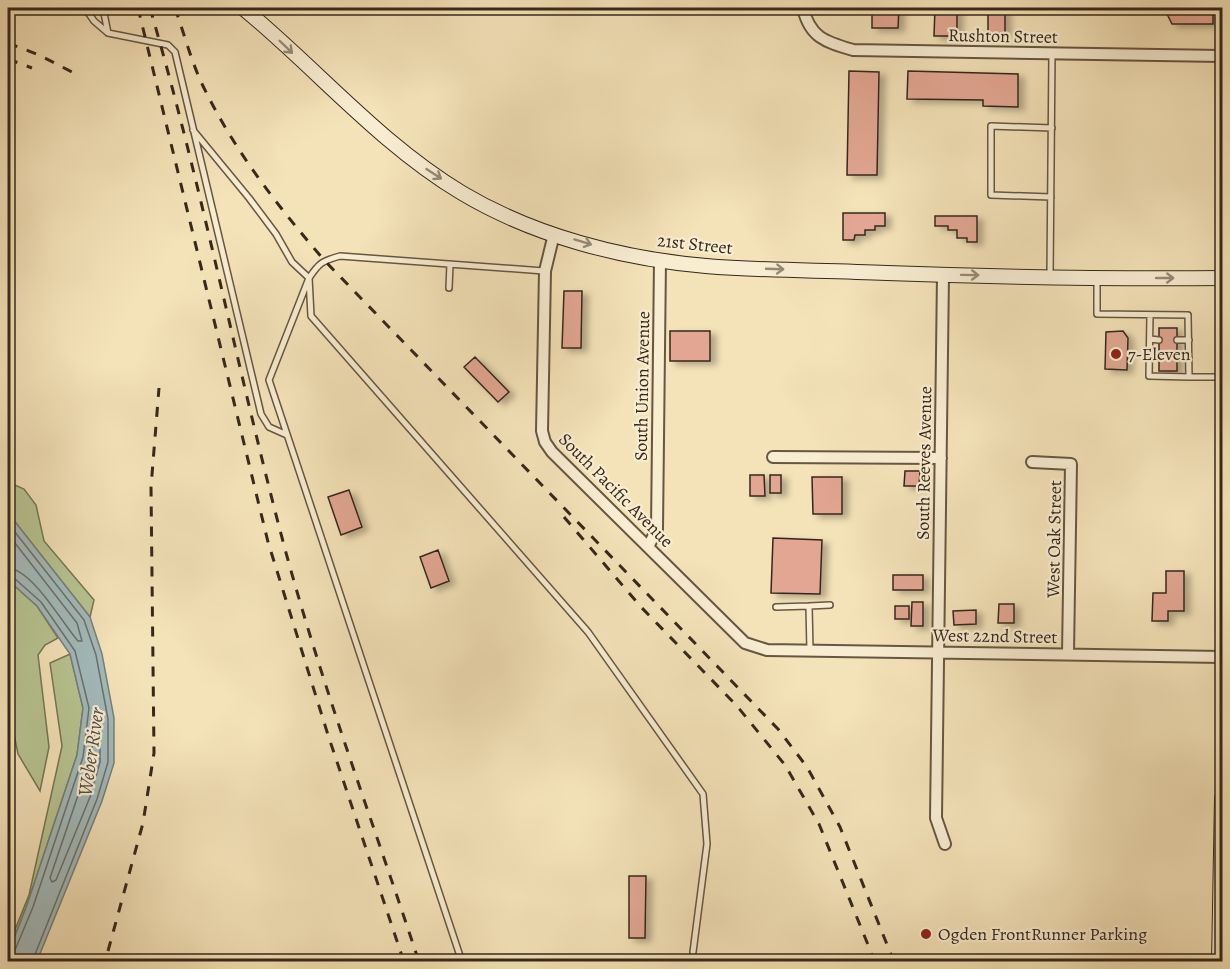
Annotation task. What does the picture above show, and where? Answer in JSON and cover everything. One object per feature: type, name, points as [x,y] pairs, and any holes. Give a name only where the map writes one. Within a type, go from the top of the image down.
[{"type":"main road","name":"21st Street","points":[[243,8],[357,114],[424,168],[464,194],[508,216],[554,234],[606,249],[706,266],[943,275],[1222,278]]},
{"type":"main road","points":[[1219,962],[1222,798]]},
{"type":"street","name":"Rushton Street","points":[[803,8],[809,25],[821,39],[853,50],[1222,56]]},
{"type":"street","name":"South Pacific Avenue","points":[[554,234],[545,271],[542,431],[545,442],[552,452],[745,643],[767,650]]},
{"type":"street","name":"South Union Avenue","points":[[648,547],[657,529],[660,260]]},
{"type":"street","name":"South Reeves Avenue","points":[[943,275],[936,818],[945,844]]},
{"type":"street","points":[[773,457],[941,458]]},
{"type":"street","name":"West Oak Street","points":[[1032,462],[1071,464],[1068,653]]},
{"type":"street","name":"West 22nd Street","points":[[767,650],[1222,657]]},
{"type":"lane","points":[[85,8],[94,21],[108,33],[168,45],[175,52],[261,414],[269,427],[287,435]]},
{"type":"lane","points":[[103,8],[108,33]]},
{"type":"lane","points":[[1050,276],[1052,53]]},
{"type":"lane","points":[[1051,197],[992,195],[992,126],[1052,128]]},
{"type":"lane","points":[[193,130],[249,198],[276,234],[292,262],[309,278],[311,316],[588,632],[703,794],[707,844],[693,952]]},
{"type":"lane","points":[[462,962],[269,380],[309,278],[324,260],[340,256],[545,271]]},
{"type":"lane","points":[[449,288],[450,264]]},
{"type":"lane","points":[[1097,277],[1097,314],[1188,315],[1189,377]]},
{"type":"lane","points":[[1150,315],[1149,376],[1222,377]]},
{"type":"lane","points":[[1150,339],[1159,340]]},
{"type":"lane","points":[[1177,340],[1189,340]]},
{"type":"lane","points":[[1149,357],[1159,357]]},
{"type":"lane","points":[[1176,358],[1189,358]]},
{"type":"lane","points":[[809,606],[810,651]]},
{"type":"lane","points":[[776,607],[830,606]]},
{"type":"green space","points":[[8,482],[24,489],[36,505],[44,541],[94,600],[90,617],[12,518],[8,521]]},
{"type":"green space","points":[[8,580],[37,606],[58,638],[45,645],[38,655],[49,747],[40,791],[18,754],[8,705],[8,685],[13,681],[8,675]]},
{"type":"green space","points":[[70,654],[83,708],[77,755],[27,905],[8,954],[8,947],[29,895],[62,746],[50,663]]},
{"type":"water","name":"Weber River","points":[[12,518],[90,617],[102,654],[114,718],[114,763],[102,801],[37,961],[8,961],[8,954],[27,905],[77,755],[83,708],[70,654],[37,606],[8,580],[8,521]]},
{"type":"building","points":[[872,8],[899,8],[898,28],[872,28]]},
{"type":"building","points":[[935,8],[957,8],[957,36],[934,36]]},
{"type":"building","points":[[988,8],[1005,8],[1005,33],[988,33]]},
{"type":"building","points":[[1164,8],[1213,8],[1213,24],[1172,24]]},
{"type":"building","points":[[849,71],[879,72],[877,175],[847,175]]},
{"type":"building","points":[[908,71],[1018,74],[1018,107],[983,106],[983,100],[907,99]]},
{"type":"building","points":[[843,213],[885,213],[885,226],[875,226],[875,230],[865,230],[865,235],[855,235],[854,240],[843,240]]},
{"type":"building","points":[[935,216],[977,216],[977,242],[967,242],[967,238],[957,238],[957,230],[948,230],[948,226],[935,226]]},
{"type":"building","points":[[564,291],[582,291],[581,348],[562,348]]},
{"type":"building","points":[[1159,328],[1177,328],[1177,371],[1159,371]]},
{"type":"building","points":[[670,331],[710,331],[710,361],[670,361]]},
{"type":"building","name":"7-Eleven","points":[[1123,331],[1128,338],[1127,370],[1105,369],[1106,332]]},
{"type":"building","points":[[475,357],[509,392],[498,402],[464,367]]},
{"type":"building","points":[[905,471],[920,471],[919,486],[904,486]]},
{"type":"building","points":[[750,475],[764,475],[765,496],[750,496]]},
{"type":"building","points":[[770,475],[781,475],[781,493],[770,493]]},
{"type":"building","points":[[812,477],[842,477],[842,514],[813,514]]},
{"type":"building","points":[[349,490],[362,527],[341,535],[328,497]]},
{"type":"building","points":[[773,538],[822,540],[820,594],[771,593]]},
{"type":"building","points":[[438,550],[449,581],[431,588],[420,557]]},
{"type":"building","points":[[1166,571],[1184,571],[1184,611],[1168,611],[1168,621],[1152,621],[1153,593],[1166,593]]},
{"type":"building","points":[[893,575],[923,575],[923,590],[893,590]]},
{"type":"building","points":[[912,602],[923,602],[923,626],[911,626]]},
{"type":"building","points":[[999,604],[1014,604],[1014,623],[998,623]]},
{"type":"building","points":[[895,606],[909,606],[909,619],[895,619]]},
{"type":"building","points":[[976,610],[976,624],[954,625],[953,611]]},
{"type":"building","points":[[629,876],[646,876],[645,938],[629,938]]},
{"type":"railway","points":[[138,8],[268,542],[328,735],[404,962]]},
{"type":"railway","points":[[150,8],[203,210],[285,549],[332,705],[419,962]]},
{"type":"railway","points":[[175,8],[195,67],[215,110],[243,156],[273,198],[324,260],[778,729],[807,767],[840,827],[894,962]]},
{"type":"railway","points":[[8,43],[39,55],[74,73]]},
{"type":"railway","points":[[8,59],[32,68]]},
{"type":"railway","points":[[8,93],[13,95]]},
{"type":"railway","points":[[108,951],[143,823],[154,753],[151,487],[159,388]]},
{"type":"railway","points":[[564,517],[641,607],[737,706],[785,765],[819,824],[875,962]]},
{"type":"place","name":"7-Eleven","points":[[1116,354]]},
{"type":"place","name":"Ogden FrontRunner Parking","points":[[926,934]]}]
